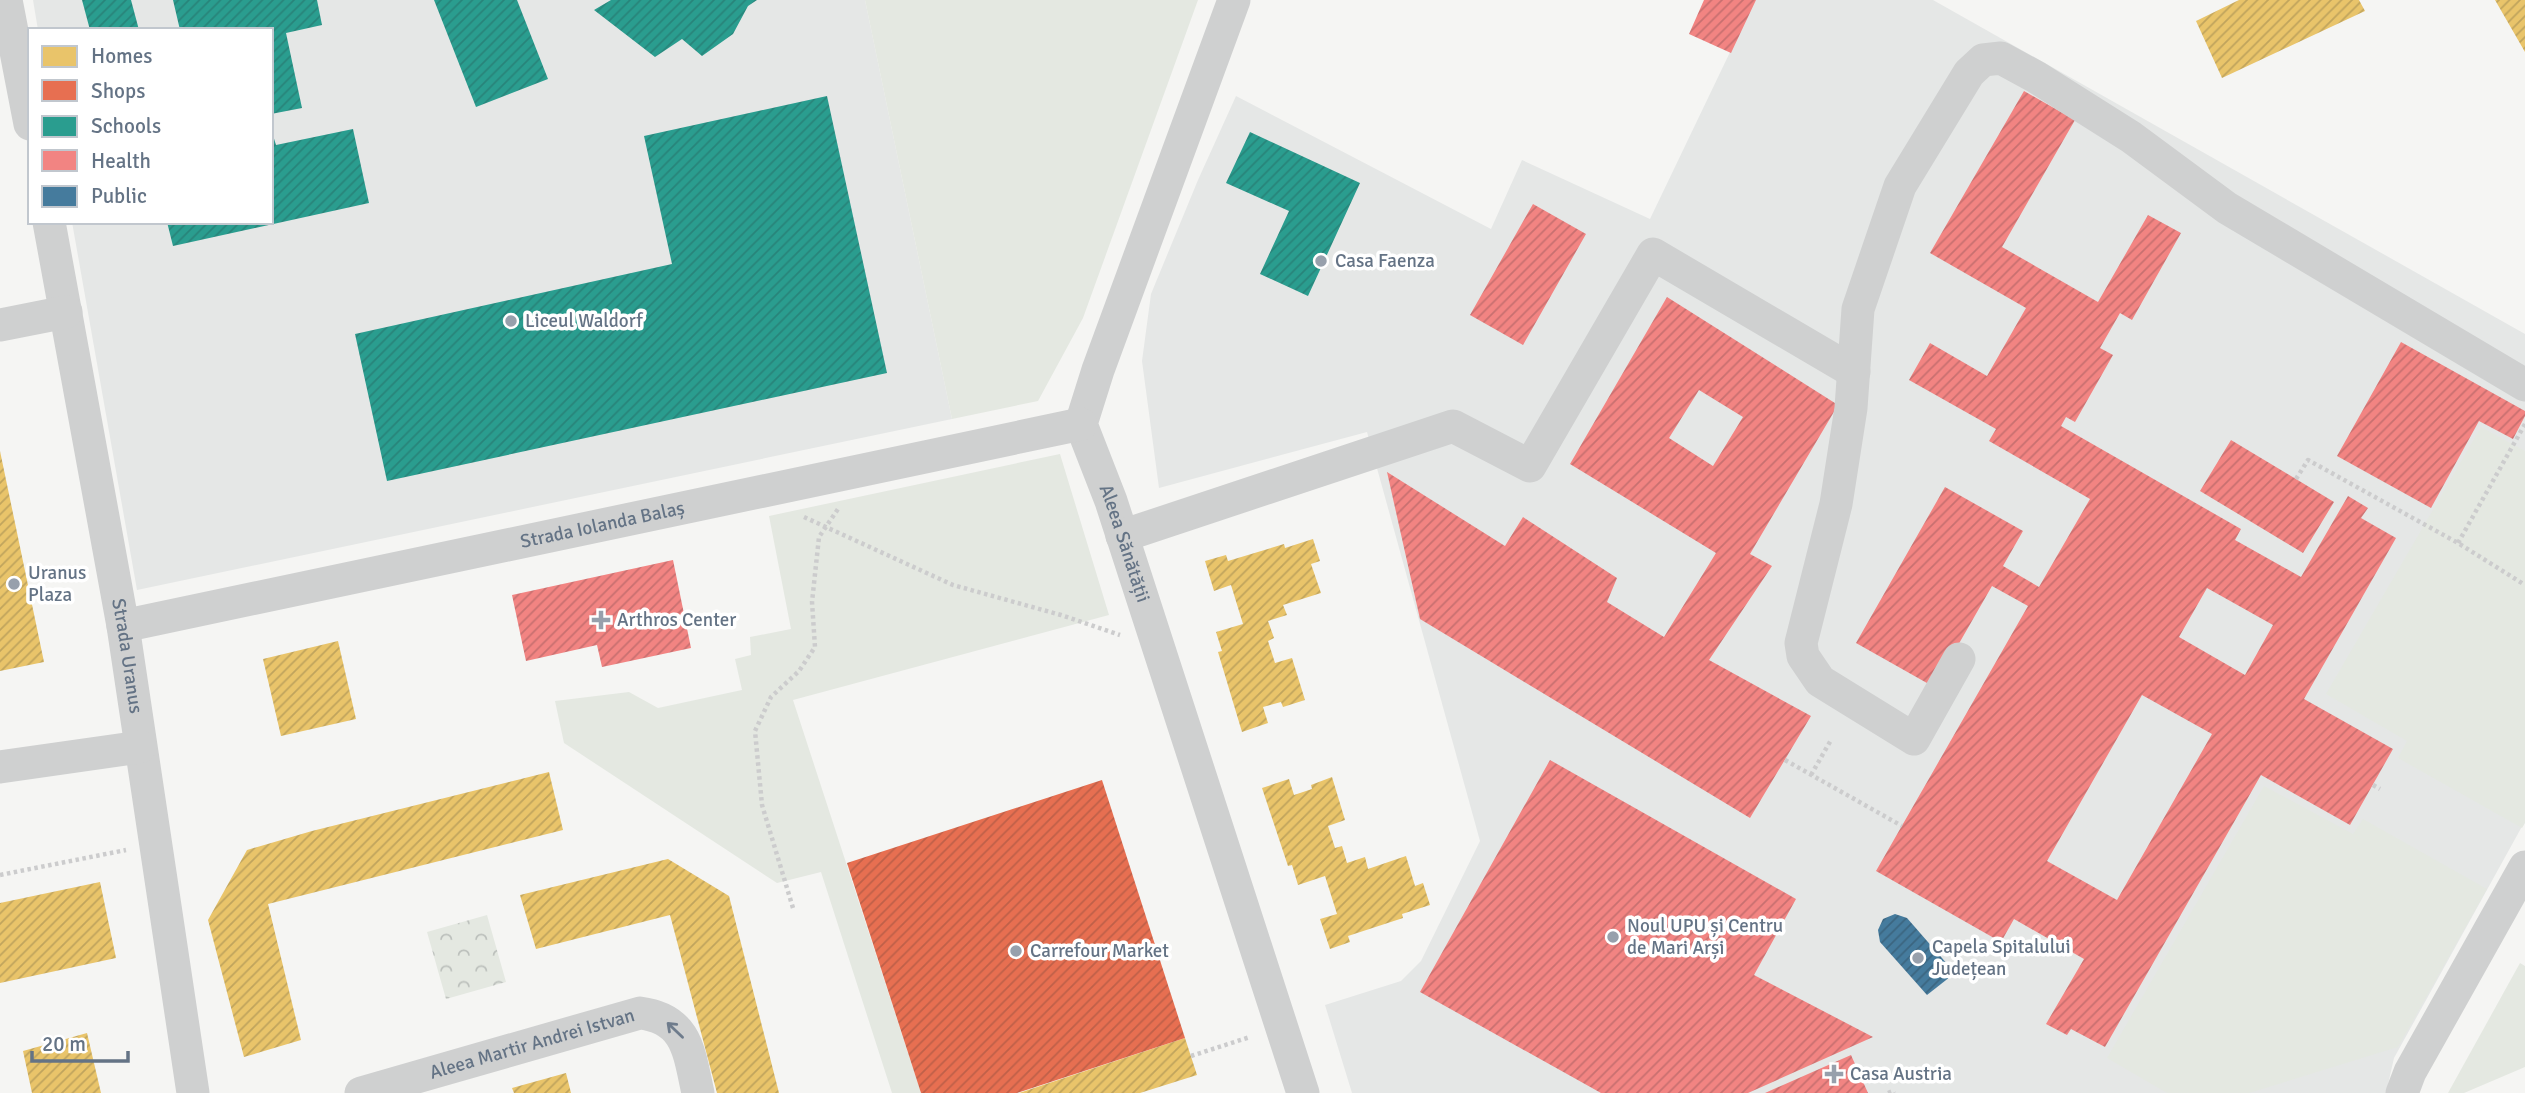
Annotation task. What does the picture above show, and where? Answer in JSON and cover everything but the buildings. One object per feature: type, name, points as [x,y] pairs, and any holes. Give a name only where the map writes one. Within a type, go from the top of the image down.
[{"type":"street","points":[[6,0],[28,114]]},
{"type":"street","points":[[1081,424],[1234,0]]},
{"type":"street","points":[[1959,659],[1914,739],[1820,681],[1802,656],[1801,643],[1836,504],[1852,408],[1858,309],[1900,186],[1969,73],[1983,60],[2001,58],[2036,77],[2131,136],[2227,208],[2525,385]]},
{"type":"street","name":"Strada Uranus","points":[[49,224],[123,626],[193,1093]]},
{"type":"street","points":[[1122,536],[1453,426],[1530,466],[1653,254],[1854,372]]},
{"type":"street","points":[[0,325],[66,312]]},
{"type":"street","name":"Aleea Sănătății","points":[[1081,424],[1122,536],[1303,1093]]},
{"type":"street","name":"Strada Iolanda Balaș","points":[[123,626],[1081,424]]},
{"type":"street","points":[[0,767],[140,747]]},
{"type":"street","points":[[2402,1093],[2410,1072],[2521,884]]},
{"type":"street","name":"Aleea Martir Andrei Istvan","points":[[361,1093],[640,1013],[659,1015],[684,1037],[698,1093]]},
{"type":"path","points":[[2458,543],[2525,424]]},
{"type":"path","points":[[2295,479],[2308,460],[2458,543],[2525,585]]},
{"type":"path","points":[[793,908],[762,806],[755,731],[771,696],[799,671],[815,647],[812,602],[819,537],[844,500]]},
{"type":"path","points":[[802,516],[953,585],[1061,615],[1120,635]]},
{"type":"path","points":[[1811,775],[1831,740]]},
{"type":"path","points":[[1785,760],[1902,826]]},
{"type":"path","points":[[2373,785],[2381,789]]},
{"type":"path","points":[[0,875],[156,845]]},
{"type":"path","points":[[1191,1056],[1251,1037]]},
{"type":"path","points":[[1888,1093],[1894,1093]]},
{"type":"shaded area","name":"Liceul Waldorf","points":[[33,0],[865,0],[952,419],[137,590],[72,224],[273,224],[273,28],[38,28]]},
{"type":"shaded area","points":[[1755,0],[1933,0],[2525,334],[2525,821],[2394,1058],[2386,1093],[1352,1093],[1325,1005],[1401,981],[1421,961],[1480,841],[1367,432],[1159,488],[1142,361],[1151,294],[1236,96],[1491,229],[1522,160],[1650,219]]},
{"type":"green space","points":[[865,0],[1198,0],[1083,318],[1038,401],[952,419]]},
{"type":"green space","points":[[2481,427],[2525,451],[2525,823],[2522,828],[2398,758],[2407,741],[2326,694]]},
{"type":"green space","points":[[1060,454],[1109,615],[793,700],[921,1093],[892,1093],[821,872],[777,883],[564,743],[555,701],[629,692],[658,708],[742,690],[735,659],[751,655],[750,637],[791,629],[769,516]]},
{"type":"green space","points":[[2264,786],[2353,834],[2363,819],[2487,889],[2398,1047],[2249,1093],[2167,1093],[2107,1058]]},
{"type":"green space","points":[[487,915],[506,982],[446,999],[427,932]]},
{"type":"green space","points":[[2520,963],[2525,966],[2525,1067],[2464,1093],[2448,1093]]},
{"type":"place","name":"Casa Faenza","points":[[1321,261]]},
{"type":"place","name":"Liceul Waldorf","points":[[511,321]]},
{"type":"place","name":"Uranus Plaza","points":[[14,584]]},
{"type":"place","name":"Arthros Center","points":[[601,620]]},
{"type":"place","name":"Noul UPU și Centru de Mari Arși","points":[[1613,937]]},
{"type":"place","name":"Carrefour Market","points":[[1016,951]]},
{"type":"place","name":"Capela Spitalului Județean","points":[[1918,958]]},
{"type":"place","name":"Casa Austria","points":[[1834,1074]]}]
